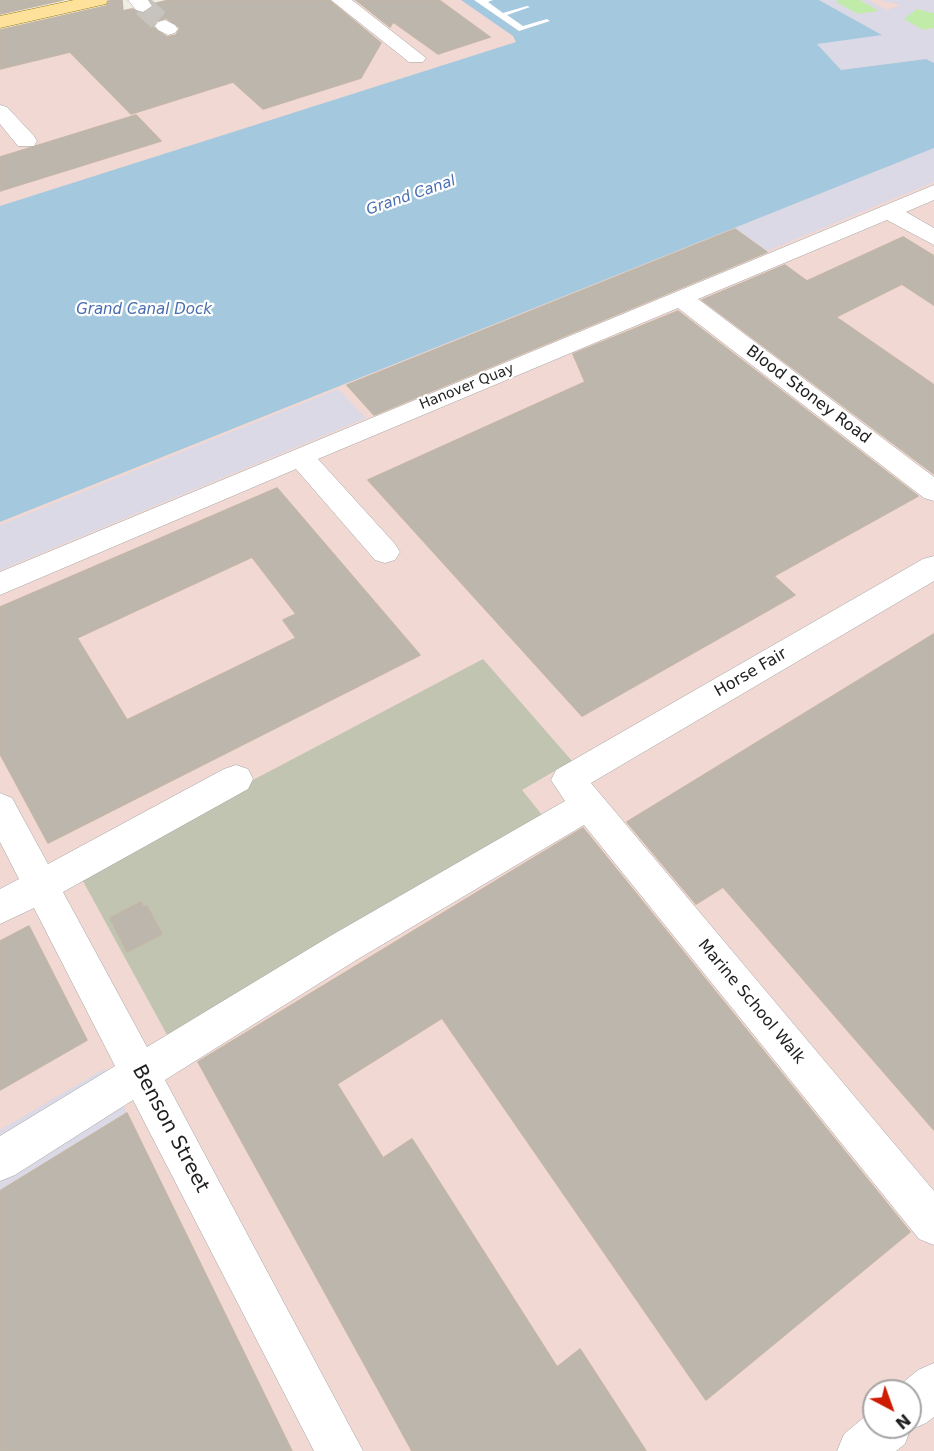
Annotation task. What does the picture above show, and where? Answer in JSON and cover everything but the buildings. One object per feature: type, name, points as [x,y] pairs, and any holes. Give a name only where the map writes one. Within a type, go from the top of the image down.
[{"type":"main road","points":[[0,22],[99,0]]},
{"type":"street","points":[[340,0],[416,58]]},
{"type":"street","points":[[0,111],[26,141]]},
{"type":"street","name":"Hanover Quay","points":[[0,584],[300,456],[891,212],[934,192]]},
{"type":"street","points":[[891,212],[934,238]]},
{"type":"street","name":"Blood Stoney Road","points":[[682,299],[934,491]]},
{"type":"street","points":[[300,456],[386,552]]},
{"type":"street","name":"Horse Fair","points":[[0,1160],[345,947],[578,792],[934,567]]},
{"type":"street","points":[[0,908],[236,779]]},
{"type":"street","name":"Marine School Walk","points":[[578,792],[934,1224]]},
{"type":"street","name":"Benson Street","points":[[0,808],[339,1451]]},
{"type":"street","points":[[922,1396],[934,1386]]},
{"type":"street","points":[[861,1451],[874,1439]]},
{"type":"shaded area","points":[[165,0],[934,0],[934,1451],[0,1451],[0,39]]},
{"type":"shaded area","points":[[819,0],[838,0],[836,2],[858,14],[879,11],[860,0],[868,0],[887,10],[901,5],[879,0],[934,0],[934,13],[917,9],[904,19],[923,30],[934,28],[934,63],[925,59],[841,70],[817,44],[881,34]]},
{"type":"shaded area","points":[[934,148],[934,182],[767,251],[735,228]]},
{"type":"shaded area","points":[[338,389],[366,418],[0,570],[0,525]]},
{"type":"shaded area","points":[[483,659],[572,761],[522,790],[546,820],[171,1042],[78,872]]},
{"type":"shaded area","points":[[104,1069],[127,1113],[0,1191],[0,1130]]},
{"type":"green space","points":[[860,0],[880,11],[858,14],[835,2]]},
{"type":"green space","points":[[917,9],[934,13],[934,28],[923,30],[903,19]]},
{"type":"water","name":"Grand Canal Dock","points":[[461,0],[819,0],[882,35],[817,44],[841,70],[926,59],[934,63],[934,148],[0,522],[0,206],[516,42],[513,36]]},
{"type":"pier","points":[[474,0],[493,0],[488,2],[503,13],[530,7],[507,15],[523,26],[547,19],[550,21],[519,31]]},
{"type":"tunnel","points":[[143,6],[165,26]]},
{"type":"water label","name":"Grand Canal","points":[[411,196]]}]
